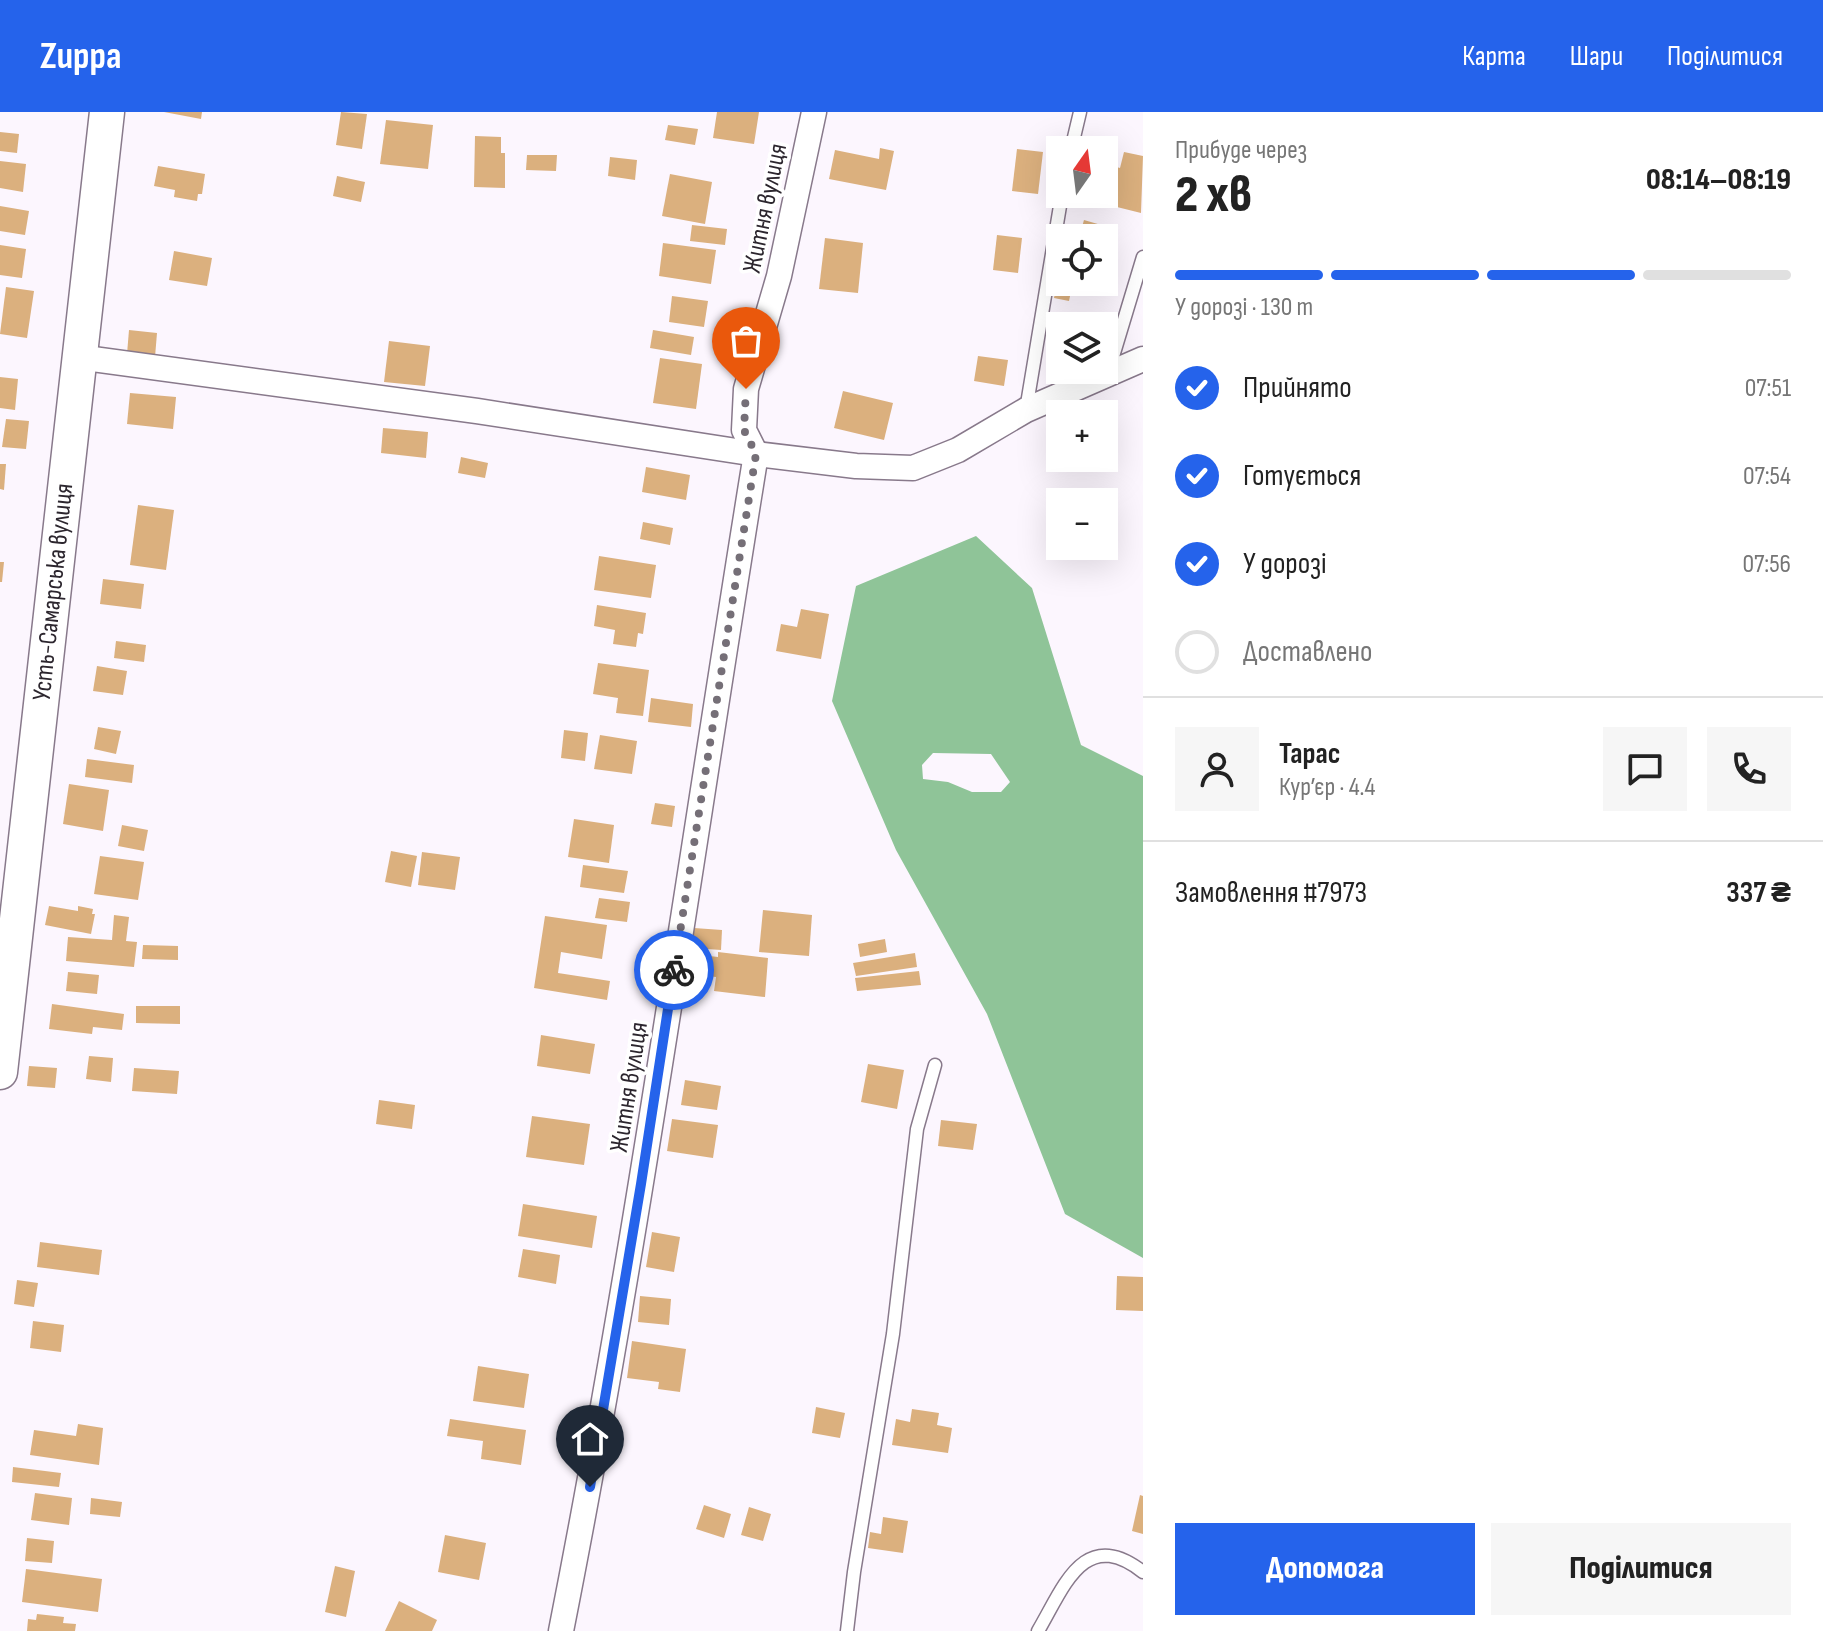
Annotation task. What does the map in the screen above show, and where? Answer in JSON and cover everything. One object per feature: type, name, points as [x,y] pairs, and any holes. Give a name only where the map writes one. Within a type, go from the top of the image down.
[{"type":"street","name":"Усть-Самарська вулиця","points":[[0,1072],[107,112]]},
{"type":"street","name":"Житня вулиця","points":[[561,1631],[590,1487],[641,1184],[756,454],[744,430],[746,389],[779,276],[814,112]]},
{"type":"street","points":[[78,357],[477,411],[756,454],[856,466],[913,468],[958,450],[1026,410],[1084,384]]},
{"type":"street","points":[[1118,369],[1143,359]]},
{"type":"lane","points":[[1074,136],[1080,112]]},
{"type":"lane","points":[[1026,410],[1060,208]]},
{"type":"lane","points":[[1118,340],[1143,257]]},
{"type":"lane","points":[[847,1631],[893,1334],[917,1129],[935,1065]]},
{"type":"lane","points":[[1038,1631],[1075,1568],[1090,1558],[1107,1554],[1132,1563],[1143,1572]]},
{"type":"green space","points":[[976,536],[1032,588],[1081,745],[1143,776],[1143,1258],[1065,1214],[987,1014],[896,850],[832,701],[856,586]],"holes":[[[933,753],[991,754],[1010,782],[1001,792],[972,792],[948,782],[923,779],[922,765]]]},
{"type":"building","points":[[164,112],[202,112],[201,119]]},
{"type":"building","points":[[341,112],[367,114],[362,149],[336,145]]},
{"type":"building","points":[[717,112],[759,112],[754,144],[713,138]]},
{"type":"building","points":[[386,120],[433,125],[428,169],[380,164]]},
{"type":"building","points":[[668,125],[698,129],[695,145],[665,140]]},
{"type":"building","points":[[0,132],[19,134],[17,153],[0,151]]},
{"type":"building","points":[[475,136],[501,137],[501,153],[505,153],[505,188],[474,187]]},
{"type":"building","points":[[880,148],[894,151],[886,190],[829,179],[835,150],[879,159]]},
{"type":"building","points":[[1017,149],[1043,152],[1038,194],[1012,191]]},
{"type":"building","points":[[1124,152],[1143,156],[1141,213],[1118,207]]},
{"type":"building","points":[[527,155],[557,155],[556,171],[526,170]]},
{"type":"building","points":[[610,157],[637,160],[635,180],[608,176]]},
{"type":"building","points":[[0,161],[26,164],[23,192],[0,188]]},
{"type":"building","points":[[158,166],[205,174],[202,194],[198,194],[197,201],[174,197],[175,190],[154,186]]},
{"type":"building","points":[[670,174],[712,182],[705,224],[662,216]]},
{"type":"building","points":[[337,176],[365,182],[361,202],[333,196]]},
{"type":"building","points":[[0,206],[29,211],[25,235],[0,231]]},
{"type":"building","points":[[692,225],[727,229],[725,245],[690,241]]},
{"type":"building","points":[[997,235],[1022,238],[1018,273],[993,270]]},
{"type":"building","points":[[825,238],[863,243],[858,293],[819,289]]},
{"type":"building","points":[[663,243],[716,250],[711,284],[659,276]]},
{"type":"building","points":[[0,245],[26,249],[22,278],[0,275]]},
{"type":"building","points":[[174,251],[212,258],[207,286],[169,280]]},
{"type":"building","points":[[6,287],[34,291],[27,338],[0,334]]},
{"type":"building","points":[[672,296],[708,301],[704,327],[669,322]]},
{"type":"building","points":[[1054,296],[1070,296],[1069,301]]},
{"type":"building","points":[[129,330],[157,333],[155,357],[127,354]]},
{"type":"building","points":[[653,330],[694,337],[691,355],[650,348]]},
{"type":"building","points":[[389,341],[430,346],[425,386],[384,382]]},
{"type":"building","points":[[978,356],[1008,360],[1004,386],[974,381]]},
{"type":"building","points":[[660,358],[702,364],[696,409],[653,403]]},
{"type":"building","points":[[0,377],[18,379],[15,410],[0,408]]},
{"type":"building","points":[[843,391],[893,403],[884,440],[834,428]]},
{"type":"building","points":[[130,393],[176,397],[173,429],[127,424]]},
{"type":"building","points":[[6,419],[29,421],[26,449],[2,447]]},
{"type":"building","points":[[383,428],[428,432],[426,458],[381,453]]},
{"type":"building","points":[[461,457],[488,463],[485,478],[458,473]]},
{"type":"building","points":[[0,464],[6,464],[4,490],[0,489]]},
{"type":"building","points":[[646,467],[690,475],[686,500],[642,492]]},
{"type":"building","points":[[138,505],[174,510],[166,570],[130,565]]},
{"type":"building","points":[[643,522],[673,528],[670,545],[640,539]]},
{"type":"building","points":[[599,556],[656,565],[651,598],[594,590]]},
{"type":"building","points":[[0,562],[4,562],[2,582],[0,582]]},
{"type":"building","points":[[103,579],[144,584],[141,609],[100,604]]},
{"type":"building","points":[[597,605],[646,613],[643,634],[638,633],[636,647],[613,644],[615,630],[594,626]]},
{"type":"building","points":[[801,609],[829,614],[821,659],[776,651],[781,624],[797,627]]},
{"type":"building","points":[[116,641],[146,645],[144,662],[114,658]]},
{"type":"building","points":[[598,663],[649,670],[643,716],[616,713],[618,698],[593,694]]},
{"type":"building","points":[[97,666],[127,671],[123,695],[93,691]]},
{"type":"building","points":[[651,698],[693,704],[691,727],[648,722]]},
{"type":"building","points":[[98,727],[121,731],[116,754],[94,749]]},
{"type":"building","points":[[564,730],[588,733],[585,761],[561,758]]},
{"type":"building","points":[[600,735],[637,741],[632,774],[594,769]]},
{"type":"building","points":[[87,759],[134,765],[132,783],[85,777]]},
{"type":"building","points":[[69,784],[109,790],[103,831],[63,824]]},
{"type":"building","points":[[655,803],[675,806],[672,827],[651,824]]},
{"type":"building","points":[[574,819],[614,825],[609,863],[568,857]]},
{"type":"building","points":[[122,825],[148,830],[144,851],[118,846]]},
{"type":"building","points":[[391,851],[417,856],[411,887],[385,882]]},
{"type":"building","points":[[422,852],[460,857],[455,890],[418,885]]},
{"type":"building","points":[[100,856],[144,862],[138,900],[94,894]]},
{"type":"building","points":[[583,865],[628,871],[624,893],[580,887]]},
{"type":"building","points":[[599,898],[630,902],[627,922],[595,918]]},
{"type":"building","points":[[49,906],[78,911],[78,906],[93,909],[91,934],[45,925]]},
{"type":"building","points":[[763,910],[812,915],[809,956],[759,952]]},
{"type":"building","points":[[114,915],[129,917],[126,941],[137,942],[134,967],[66,961],[68,937],[112,940]]},
{"type":"building","points":[[545,916],[607,925],[602,959],[561,952],[558,973],[610,981],[607,1000],[534,988]]},
{"type":"building","points":[[694,928],[722,930],[721,950],[693,948]]},
{"type":"building","points":[[885,939],[887,952],[860,957],[858,944]]},
{"type":"building","points":[[143,945],[178,946],[178,960],[142,959]]},
{"type":"building","points":[[718,952],[768,958],[765,997],[714,991],[716,977],[690,974],[692,954],[718,957]]},
{"type":"building","points":[[915,953],[917,967],[856,976],[853,963]]},
{"type":"building","points":[[919,971],[921,985],[857,991],[855,978]]},
{"type":"building","points":[[68,972],[99,975],[97,994],[66,991]]},
{"type":"building","points":[[52,1004],[124,1014],[122,1030],[93,1027],[92,1034],[49,1029]]},
{"type":"building","points":[[136,1006],[180,1006],[180,1024],[136,1023]]},
{"type":"building","points":[[541,1035],[595,1044],[590,1074],[537,1066]]},
{"type":"building","points":[[89,1056],[113,1058],[111,1082],[86,1079]]},
{"type":"building","points":[[868,1064],[904,1070],[897,1109],[861,1102]]},
{"type":"building","points":[[29,1066],[57,1068],[55,1088],[27,1086]]},
{"type":"building","points":[[134,1068],[179,1071],[177,1094],[132,1091]]},
{"type":"building","points":[[685,1080],[721,1086],[717,1110],[681,1105]]},
{"type":"building","points":[[379,1100],[415,1105],[412,1129],[376,1124]]},
{"type":"building","points":[[532,1116],[590,1124],[584,1165],[526,1157]]},
{"type":"building","points":[[672,1119],[718,1125],[713,1158],[667,1151]]},
{"type":"building","points":[[941,1120],[977,1124],[973,1150],[938,1146]]},
{"type":"building","points":[[523,1204],[597,1216],[592,1248],[518,1236]]},
{"type":"building","points":[[652,1232],[680,1237],[674,1272],[646,1267]]},
{"type":"building","points":[[40,1242],[102,1250],[99,1275],[37,1267]]},
{"type":"building","points":[[523,1249],[560,1255],[556,1284],[518,1277]]},
{"type":"building","points":[[1117,1276],[1143,1277],[1143,1311],[1116,1310]]},
{"type":"building","points":[[17,1280],[38,1283],[34,1307],[14,1304]]},
{"type":"building","points":[[640,1296],[671,1299],[669,1325],[638,1322]]},
{"type":"building","points":[[33,1321],[64,1325],[61,1352],[30,1348]]},
{"type":"building","points":[[632,1341],[686,1349],[680,1392],[658,1389],[659,1382],[627,1378]]},
{"type":"building","points":[[478,1366],[529,1374],[524,1408],[473,1401]]},
{"type":"building","points":[[816,1407],[845,1413],[840,1438],[812,1433]]},
{"type":"building","points":[[912,1409],[939,1413],[937,1425],[952,1428],[948,1453],[892,1445],[896,1419],[910,1422]]},
{"type":"building","points":[[450,1419],[526,1430],[521,1465],[481,1459],[483,1441],[447,1436]]},
{"type":"building","points":[[78,1424],[103,1428],[99,1465],[30,1455],[34,1430],[76,1436]]},
{"type":"building","points":[[13,1467],[61,1473],[59,1487],[12,1482]]},
{"type":"building","points":[[35,1493],[72,1498],[69,1525],[31,1520]]},
{"type":"building","points":[[1140,1495],[1143,1496],[1143,1534],[1132,1531]]},
{"type":"building","points":[[91,1498],[122,1502],[120,1517],[90,1514]]},
{"type":"building","points":[[704,1505],[731,1514],[724,1538],[696,1529]]},
{"type":"building","points":[[749,1507],[771,1514],[763,1541],[741,1535]]},
{"type":"building","points":[[883,1517],[908,1521],[903,1553],[868,1548],[870,1532],[881,1534]]},
{"type":"building","points":[[445,1535],[486,1543],[479,1580],[438,1572]]},
{"type":"building","points":[[27,1538],[54,1541],[52,1563],[25,1561]]},
{"type":"building","points":[[335,1566],[355,1571],[346,1617],[325,1612]]},
{"type":"building","points":[[26,1569],[102,1579],[98,1612],[22,1602]]},
{"type":"building","points":[[399,1601],[437,1620],[432,1631],[385,1631]]},
{"type":"building","points":[[37,1614],[64,1617],[63,1623],[76,1624],[75,1631],[27,1631],[28,1619],[36,1620]]},
{"type":"way so far","points":[[674,970],[756,454],[744,430],[746,389]]},
{"type":"route","points":[[590,1487],[674,970]]}]
